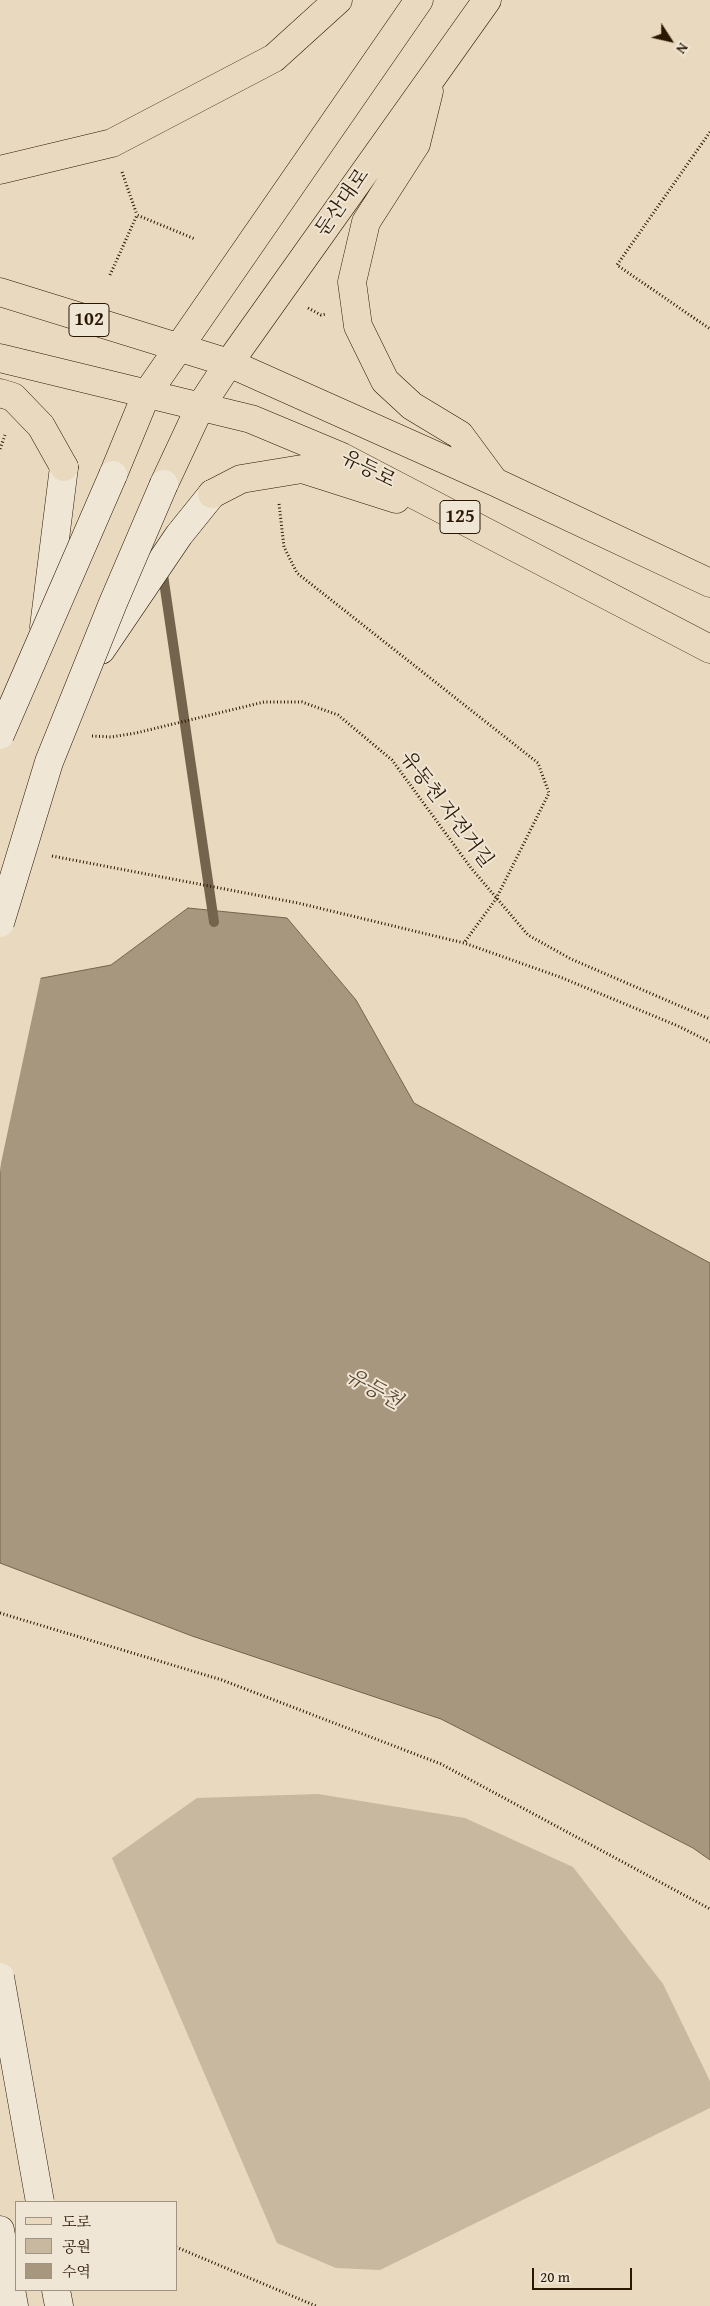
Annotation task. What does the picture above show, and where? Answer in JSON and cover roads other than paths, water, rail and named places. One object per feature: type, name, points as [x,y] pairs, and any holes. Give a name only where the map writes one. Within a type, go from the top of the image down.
[{"type":"main road","points":[[0,170],[112,143],[274,58],[338,0]]},
{"type":"main road","points":[[0,735],[113,475],[146,394],[419,0]]},
{"type":"main road","name":"둔산대로","points":[[86,672],[164,484],[200,407],[229,363],[487,0]]},
{"type":"main road","points":[[432,78],[416,144],[366,222],[352,282],[358,326],[385,381],[412,406],[460,435],[494,482]]},
{"type":"main road","name":"유등로","points":[[0,292],[229,363],[494,482],[710,583]]},
{"type":"main road","name":"유등로","points":[[0,358],[251,419],[342,457],[710,649]]},
{"type":"main road","points":[[0,393],[13,398],[41,426],[64,467],[42,638]]},
{"type":"main road","points":[[0,923],[49,762],[86,672],[179,535],[212,494],[241,479],[302,469],[467,521]]},
{"type":"main road","points":[[0,1978],[40,2201]]},
{"type":"main road","points":[[0,2230],[14,2306]]},
{"type":"main road","points":[[56,2291],[59,2306]]},
{"type":"water","name":"유등천","points":[[188,908],[287,918],[356,1000],[414,1103],[710,1263],[710,1860],[693,1848],[441,1719],[192,1636],[0,1563],[0,986],[111,965]]},
{"type":"waterway","points":[[162,568],[214,922]]}]
